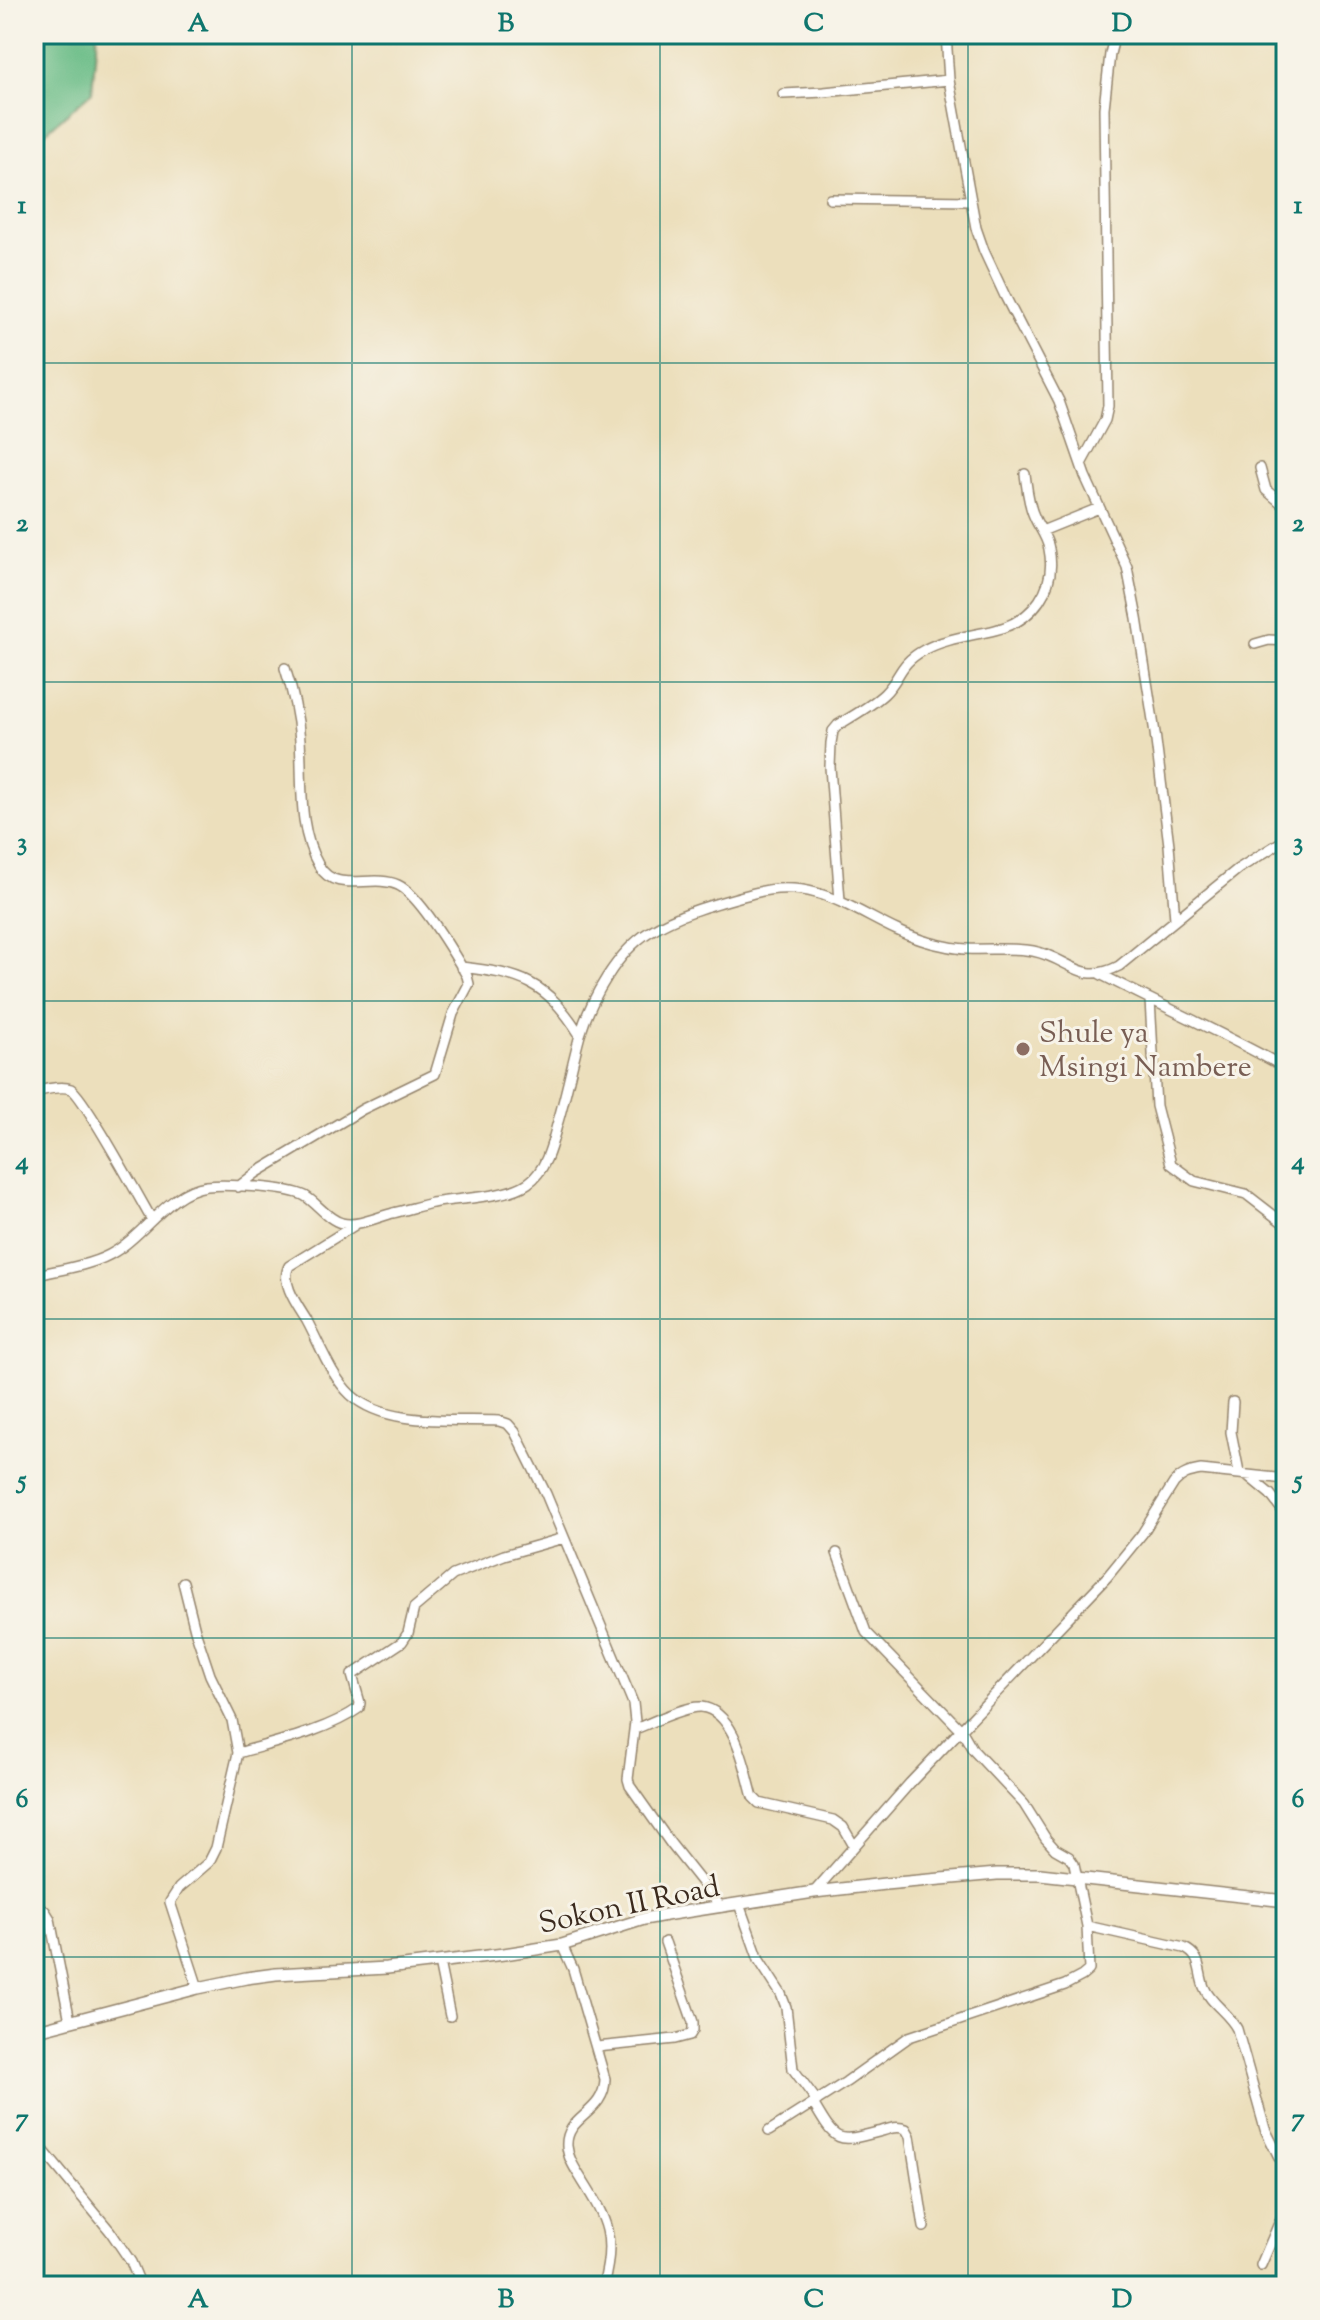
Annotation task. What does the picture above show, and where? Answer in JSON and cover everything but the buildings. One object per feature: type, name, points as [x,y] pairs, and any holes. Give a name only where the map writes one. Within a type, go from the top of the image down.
[{"type":"street","points":[[946,34],[949,80],[971,201],[984,251],[1059,401],[1099,508],[1124,559],[1132,590],[1155,733],[1175,919]]},
{"type":"street","points":[[1081,464],[1105,420],[1108,406],[1104,108],[1115,34]]},
{"type":"street","points":[[783,94],[949,80]]},
{"type":"street","points":[[830,199],[971,201]]},
{"type":"street","points":[[1260,468],[1266,490],[1286,507]]},
{"type":"street","points":[[840,901],[830,767],[833,731],[884,694],[915,655],[943,642],[1003,628],[1032,611],[1042,600],[1051,569],[1049,548],[1030,506],[1025,474]]},
{"type":"street","points":[[1042,531],[1099,508]]},
{"type":"street","points":[[1255,644],[1269,640],[1286,641]]},
{"type":"street","points":[[238,1187],[363,1109],[435,1074],[453,1014],[469,984],[428,915],[399,885],[337,881],[327,876],[319,866],[304,813],[298,722],[285,668]]},
{"type":"street","points":[[34,1276],[106,1256],[126,1244],[180,1196],[198,1188],[221,1185],[272,1187],[297,1192],[344,1224],[429,1204],[508,1192],[532,1179],[549,1154],[580,1035],[595,996],[637,941],[691,912],[774,888],[790,887],[840,901],[892,928],[926,941],[965,949],[1034,951],[1058,959],[1085,974],[1099,974],[1119,966],[1238,869],[1286,839]]},
{"type":"street","points":[[461,967],[517,976],[537,986],[563,1008],[580,1035]]},
{"type":"street","points":[[1099,974],[1218,1031],[1286,1068]]},
{"type":"street","points":[[1150,1000],[1156,1106],[1171,1164],[1194,1181],[1246,1194],[1286,1225]]},
{"type":"street","points":[[34,1092],[60,1088],[74,1091],[152,1220]]},
{"type":"street","points":[[359,1222],[289,1266],[291,1293],[338,1378],[351,1395],[371,1409],[423,1420],[499,1421],[508,1424],[525,1450],[633,1703],[635,1729],[628,1779],[630,1786],[721,1907]]},
{"type":"street","points":[[1233,1402],[1231,1432],[1242,1473],[1270,1494],[1286,1515]]},
{"type":"street","points":[[814,1892],[910,1783],[1107,1577],[1142,1534],[1180,1476],[1201,1470],[1286,1479]]},
{"type":"street","points":[[238,1753],[291,1738],[355,1711],[360,1703],[352,1675],[402,1642],[408,1633],[414,1608],[453,1575],[504,1555],[564,1538]]},
{"type":"street","points":[[769,2131],[909,2037],[1065,1985],[1089,1970],[1087,1926],[1071,1859],[1055,1849],[1024,1804],[973,1750],[962,1731],[866,1632],[837,1553]]},
{"type":"street","points":[[183,1582],[210,1675],[232,1720],[238,1753],[216,1848],[209,1862],[179,1888],[170,1902],[198,1988]]},
{"type":"street","points":[[635,1729],[700,1707],[712,1711],[733,1732],[753,1797],[759,1803],[833,1820],[843,1827],[854,1846]]},
{"type":"street","name":"Sokon II Road","points":[[34,2031],[198,1988],[276,1974],[387,1968],[562,1945],[644,1919],[814,1892],[997,1874],[1040,1874],[1286,1901]]},
{"type":"street","points":[[34,1903],[50,1919],[70,2021]]},
{"type":"street","points":[[739,1904],[759,1960],[786,2007],[793,2069],[815,2102],[829,2131],[840,2139],[895,2128],[906,2129],[910,2136],[924,2227]]},
{"type":"street","points":[[1087,1926],[1184,1948],[1195,1955],[1207,1993],[1230,2016],[1237,2029],[1265,2129],[1286,2171]]},
{"type":"street","points":[[597,2047],[690,2035],[693,2022],[665,1942]]},
{"type":"street","points":[[562,1945],[573,1969],[605,2079],[605,2091],[599,2101],[570,2130],[567,2139],[567,2151],[572,2163],[608,2228],[610,2252],[603,2286]]},
{"type":"street","points":[[439,1962],[450,2016]]},
{"type":"street","points":[[34,2139],[110,2231],[131,2262],[141,2286]]},
{"type":"street","points":[[1261,2265],[1286,2207]]},
{"type":"green space","points":[[34,34],[97,34],[92,92],[34,142]]},
{"type":"place","name":"Shule ya Msingi Nambere","points":[[1023,1049]]}]
